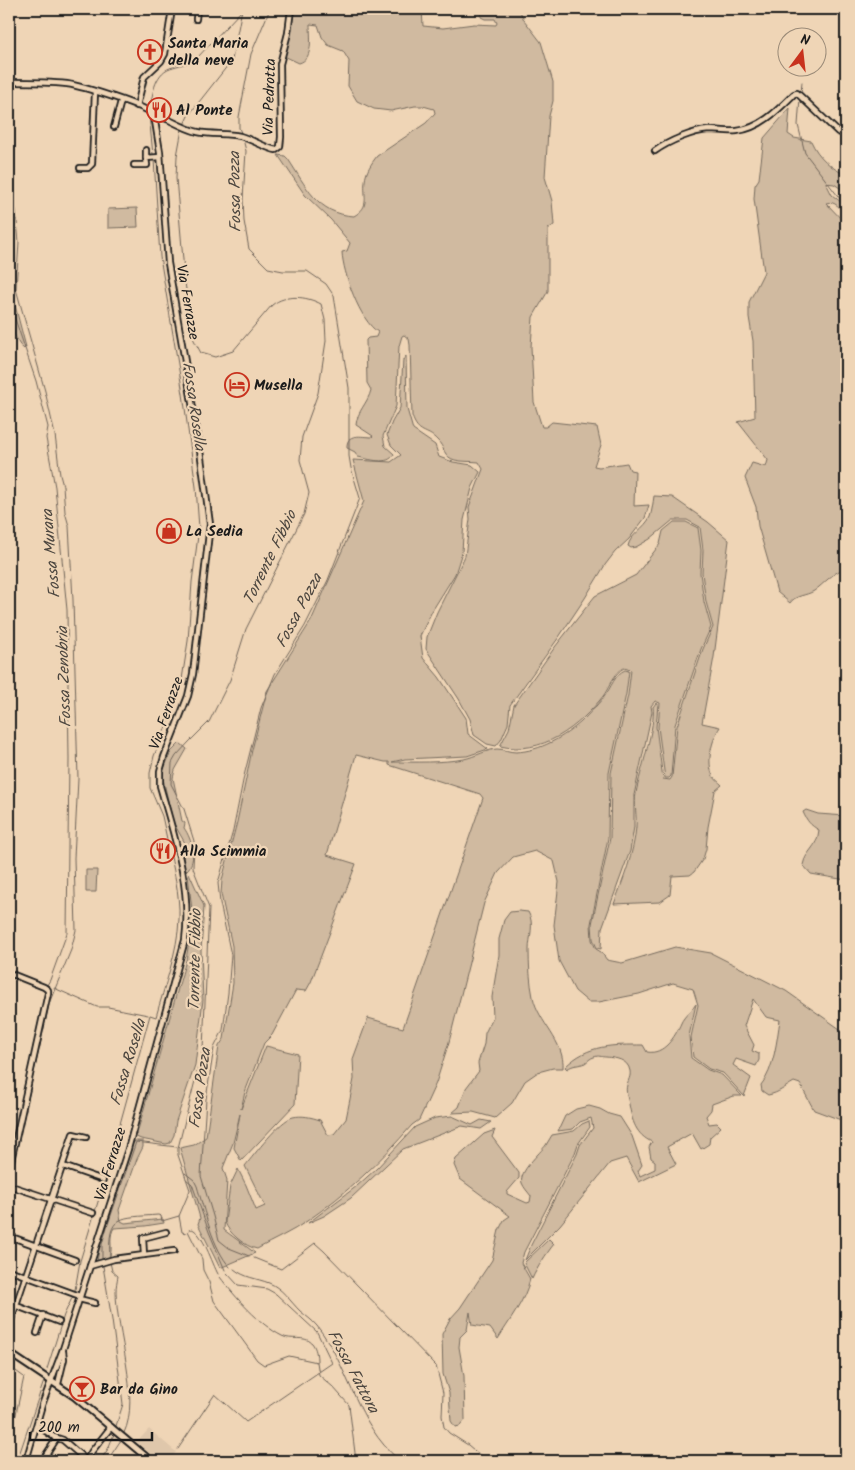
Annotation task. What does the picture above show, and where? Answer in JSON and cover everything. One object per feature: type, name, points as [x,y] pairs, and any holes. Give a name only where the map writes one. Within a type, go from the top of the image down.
[{"type":"main road","points":[[9,1353],[58,1384],[152,1461]]},
{"type":"street","points":[[137,106],[144,77],[161,61],[165,54],[172,9]]},
{"type":"street","points":[[196,19],[197,9]]},
{"type":"street","name":"Via Pedrotta","points":[[153,114],[200,133],[243,137],[254,140],[272,150],[280,147],[280,64],[288,33],[290,9]]},
{"type":"street","points":[[9,82],[62,84],[95,92],[146,109],[153,114]]},
{"type":"street","points":[[80,168],[88,168],[92,164],[95,92]]},
{"type":"street","points":[[655,151],[666,143],[708,130],[737,131],[751,127],[771,117],[794,94],[798,93],[838,132],[846,134]]},
{"type":"street","points":[[114,127],[122,101]]},
{"type":"street","name":"Via Ferrazze","points":[[63,1349],[137,1118],[187,928],[184,880],[160,786],[160,771],[188,696],[192,680],[210,524],[196,426],[168,264],[153,157],[153,114]]},
{"type":"street","points":[[134,165],[147,165],[153,157],[146,150]]},
{"type":"street","points":[[9,972],[48,990],[9,1170]]},
{"type":"street","points":[[9,1326],[73,1134],[86,1137]]},
{"type":"street","points":[[63,1166],[103,1180]]},
{"type":"street","points":[[12,1186],[93,1213]]},
{"type":"street","points":[[144,1255],[143,1238],[166,1232]]},
{"type":"street","points":[[9,1236],[76,1260]]},
{"type":"street","points":[[90,1266],[114,1259],[174,1251]]},
{"type":"street","points":[[9,1270],[95,1303]]},
{"type":"street","points":[[9,1303],[59,1322]]},
{"type":"street","points":[[37,1333],[43,1315]]},
{"type":"street","points":[[26,1461],[36,1425],[63,1349]]},
{"type":"street","points":[[58,1384],[64,1359],[63,1349]]},
{"type":"street","points":[[36,1425],[63,1440],[86,1461],[111,1427]]},
{"type":"street","points":[[42,1461],[57,1438]]},
{"type":"shaded area","points":[[293,9],[371,9],[382,12],[383,9],[422,9],[423,26],[443,28],[474,24],[496,25],[495,19],[481,17],[481,9],[519,9],[524,20],[541,42],[553,82],[553,101],[549,116],[545,177],[552,201],[554,225],[548,229],[548,291],[533,317],[531,347],[534,402],[542,427],[546,427],[552,422],[597,427],[601,445],[594,466],[627,463],[630,470],[635,471],[634,506],[649,505],[645,518],[605,565],[559,637],[510,705],[508,724],[501,740],[496,746],[487,744],[474,735],[470,719],[459,699],[426,649],[427,637],[437,612],[465,556],[470,519],[469,507],[483,469],[479,462],[461,461],[448,457],[437,440],[420,429],[414,422],[412,416],[410,345],[409,339],[404,335],[399,346],[396,406],[383,436],[385,446],[394,454],[388,460],[372,460],[358,457],[355,452],[347,448],[347,443],[352,437],[373,436],[356,425],[358,415],[371,390],[367,383],[366,340],[376,337],[378,332],[365,318],[349,284],[342,252],[347,251],[350,243],[331,220],[305,195],[278,155],[285,156],[288,159],[307,188],[322,204],[341,214],[354,216],[363,209],[366,177],[369,168],[377,156],[426,123],[435,113],[434,109],[415,106],[391,111],[374,109],[357,101],[348,86],[349,61],[343,51],[328,45],[322,37],[318,25],[310,24],[310,47],[304,61],[299,63],[284,56],[291,33]]},
{"type":"shaded area","points":[[790,108],[788,134],[794,138],[811,141],[817,152],[826,161],[846,175],[846,192],[834,184],[826,183],[832,195],[846,206],[846,216],[835,204],[826,203],[846,224],[846,568],[833,575],[811,593],[795,598],[790,603],[777,592],[758,526],[756,507],[745,478],[752,463],[766,467],[768,460],[738,422],[755,417],[753,341],[749,317],[749,302],[764,272],[754,199],[755,185],[759,179],[764,138]]},
{"type":"shaded area","points":[[137,208],[138,227],[108,228],[108,209]]},
{"type":"shaded area","points":[[9,220],[12,252],[12,294],[26,347],[24,349],[17,341],[12,327],[8,289]]},
{"type":"shaded area","points":[[406,356],[407,409],[413,430],[435,445],[439,457],[453,462],[472,465],[480,472],[472,488],[464,520],[462,552],[455,574],[432,611],[420,636],[423,658],[439,677],[466,718],[468,734],[488,749],[467,756],[405,759],[392,762],[455,760],[468,758],[494,749],[516,752],[543,746],[567,733],[581,722],[604,697],[618,675],[625,670],[629,671],[609,773],[608,838],[591,924],[592,940],[596,949],[607,960],[622,963],[675,947],[711,953],[786,991],[846,1035],[846,1116],[841,1120],[814,1110],[800,1084],[794,1082],[772,1094],[768,1095],[762,1091],[761,1085],[769,1071],[774,1054],[780,1020],[766,1017],[753,999],[744,1026],[754,1045],[752,1051],[759,1054],[759,1060],[756,1066],[736,1059],[733,1065],[751,1078],[744,1096],[723,1073],[709,1069],[693,1057],[691,1037],[698,1005],[693,989],[673,983],[639,994],[599,1002],[588,1002],[575,991],[559,961],[554,925],[559,882],[554,861],[535,851],[513,857],[498,873],[484,903],[449,1042],[436,1083],[419,1120],[363,1176],[307,1221],[257,1249],[243,1242],[230,1231],[225,1222],[230,1186],[238,1169],[256,1210],[265,1206],[245,1166],[274,1131],[293,1117],[303,1116],[320,1120],[328,1135],[334,1134],[346,1119],[354,1079],[353,1059],[368,1018],[403,1028],[483,798],[480,794],[389,765],[389,762],[356,755],[327,855],[356,864],[311,982],[306,991],[296,990],[272,1035],[264,1043],[245,1092],[241,1109],[266,1046],[298,1054],[295,1104],[241,1161],[234,1148],[240,1114],[233,1143],[223,1168],[227,1180],[224,1230],[255,1253],[220,1268],[198,1224],[200,1218],[180,1148],[194,1145],[206,1137],[219,1046],[224,1039],[233,983],[232,946],[221,894],[222,880],[267,691],[311,621],[364,501],[353,460],[391,462],[401,455],[391,445],[387,435],[400,408],[403,360]]},
{"type":"shaded area","points":[[654,496],[672,497],[708,522],[729,540],[714,657],[702,723],[720,727],[712,744],[710,764],[713,776],[722,785],[715,791],[706,849],[703,859],[694,872],[690,875],[672,876],[670,895],[660,902],[614,904],[633,847],[636,827],[636,793],[650,736],[653,707],[656,703],[658,704],[656,727],[663,779],[670,780],[672,777],[677,726],[703,649],[713,627],[706,602],[702,573],[703,550],[700,527],[687,520],[673,520],[650,539],[636,547],[631,548],[628,546],[632,538],[650,517]]},
{"type":"shaded area","points":[[674,522],[686,522],[698,528],[701,550],[700,573],[704,602],[711,627],[701,649],[675,725],[671,776],[669,778],[665,778],[658,727],[660,703],[655,701],[651,706],[652,712],[634,795],[634,827],[630,851],[602,928],[601,949],[597,948],[593,939],[592,924],[610,838],[611,773],[628,695],[631,670],[624,668],[621,670],[594,707],[571,728],[558,736],[545,743],[530,747],[500,746],[509,729],[514,705],[555,647],[595,596],[636,575],[660,544],[663,531]]},
{"type":"shaded area","points":[[180,743],[187,749],[175,770],[173,778],[182,821],[185,823],[184,828],[191,844],[193,856],[190,867],[186,871],[182,868],[185,843],[173,822],[162,774],[171,752]]},
{"type":"shaded area","points":[[806,810],[818,814],[846,816],[846,880],[811,874],[803,865],[806,856],[816,841],[819,830],[807,820],[803,812]]},
{"type":"shaded area","points":[[86,870],[97,870],[96,892],[86,892]]},
{"type":"shaded area","points":[[189,873],[204,906],[201,951],[203,1000],[195,1065],[176,1121],[174,1135],[170,1143],[166,1144],[136,1137],[186,960],[193,918]]},
{"type":"shaded area","points":[[510,912],[528,912],[531,921],[529,956],[533,997],[540,1015],[560,1049],[563,1068],[553,1068],[538,1072],[525,1081],[512,1103],[495,1118],[473,1112],[452,1113],[459,1107],[466,1088],[479,1071],[478,1063],[484,1044],[485,1033],[493,1017],[492,997],[499,955],[499,939],[504,920]]},
{"type":"shaded area","points":[[696,1004],[689,1036],[691,1058],[708,1070],[722,1075],[742,1096],[734,1096],[712,1104],[711,1110],[706,1116],[709,1124],[717,1123],[721,1127],[710,1137],[709,1144],[701,1149],[692,1133],[667,1147],[676,1164],[639,1182],[626,1158],[610,1163],[560,1225],[525,1260],[580,1145],[593,1128],[591,1118],[580,1122],[573,1129],[558,1131],[565,1116],[576,1109],[589,1106],[620,1117],[632,1136],[642,1165],[638,1171],[640,1176],[655,1169],[655,1161],[651,1158],[649,1147],[652,1142],[638,1131],[632,1116],[626,1092],[630,1077],[627,1064],[617,1059],[597,1056],[583,1064],[567,1069],[565,1067],[583,1054],[601,1047],[643,1045],[647,1052],[659,1051],[676,1034],[682,1020]]},
{"type":"shaded area","points":[[452,1116],[472,1125],[481,1120],[491,1122],[481,1129],[462,1126],[403,1149],[351,1198],[324,1216],[308,1223],[357,1186],[377,1168],[415,1127],[435,1118]]},
{"type":"shaded area","points":[[589,1121],[590,1127],[578,1144],[524,1252],[521,1263],[530,1279],[528,1287],[498,1339],[490,1328],[472,1325],[470,1312],[467,1330],[460,1337],[459,1347],[464,1376],[465,1420],[460,1426],[455,1427],[451,1421],[449,1393],[443,1374],[442,1334],[450,1319],[460,1308],[492,1260],[499,1230],[504,1220],[510,1216],[460,1179],[454,1165],[456,1159],[484,1134],[495,1130],[492,1137],[519,1173],[519,1178],[507,1194],[527,1203],[530,1202],[531,1196],[522,1183],[526,1168],[552,1135],[574,1131]]},
{"type":"shaded area","points":[[135,1141],[143,1141],[143,1147],[119,1210],[121,1221],[125,1223],[163,1219],[164,1223],[114,1228],[111,1239],[111,1254],[104,1260],[97,1262],[104,1231],[125,1170],[131,1146]]},
{"type":"shaded area","points":[[549,1239],[554,1244],[532,1279],[524,1263]]},
{"type":"shaded area","points":[[149,1429],[176,1452],[169,1461],[159,1461],[137,1442]]},
{"type":"waterway","name":"Torrente Fibbio","points":[[242,9],[232,60],[188,116],[182,129],[177,156],[176,178],[185,283],[194,340],[201,353],[215,357],[233,351],[272,305],[283,299],[296,297],[309,299],[321,304],[325,320],[326,341],[318,393],[302,437],[300,460],[309,493],[304,514],[246,629],[230,680],[209,722],[176,756],[172,763],[171,784],[184,809],[194,841],[193,868],[209,908],[203,1049],[178,1148],[178,1155],[190,1190],[179,1216],[182,1232],[186,1233],[188,1231],[202,1259],[203,1270],[209,1282],[214,1301],[257,1360],[264,1365],[289,1356],[317,1362],[319,1375],[349,1405],[356,1461]]},
{"type":"waterway","name":"Fossa Pozza","points":[[242,135],[239,128],[239,117],[251,54],[270,9]]},
{"type":"waterway","name":"Fossa Rosella","points":[[150,111],[155,86],[160,75],[170,68],[197,58],[241,11]]},
{"type":"waterway","points":[[801,94],[802,82]]},
{"type":"waterway","points":[[800,98],[798,125],[805,153],[846,205]]},
{"type":"waterway","name":"Fossa Rosella","points":[[149,114],[153,155]]},
{"type":"waterway","name":"Fossa Pozza","points":[[243,139],[246,151],[243,199],[244,221],[249,249],[268,268],[283,271],[307,271],[326,284],[334,296],[349,388],[349,456],[360,498],[328,580],[305,626],[275,674],[261,708],[233,831],[218,883],[220,903],[231,955],[223,1030],[214,1048],[206,1099],[201,1176],[219,1240],[229,1248],[249,1256]]},
{"type":"waterway","name":"Fossa Rosella","points":[[154,159],[160,257],[183,394],[196,487],[199,528],[192,582],[188,641],[180,692],[154,756],[150,773],[150,788],[162,816],[167,839]]},
{"type":"waterway","name":"Fossa Zenobria","points":[[9,168],[19,242],[16,289],[45,391],[55,435],[65,512],[69,526],[78,779],[74,858],[76,930],[71,950],[50,1001],[9,1183]]},
{"type":"waterway","name":"Fossa Murara","points":[[9,231],[9,269]]},
{"type":"waterway","name":"Fossa Murara","points":[[9,301],[36,381],[48,427],[46,438],[55,487],[67,610],[69,759],[67,933],[47,985],[50,986]]},
{"type":"waterway","name":"Fossa Rosella","points":[[75,1290],[80,1261],[150,1015],[156,1017],[176,944],[179,919],[178,900],[168,843]]},
{"type":"waterway","name":"Fossa Murara","points":[[54,988],[97,1007],[108,1007],[148,1015]]},
{"type":"waterway","points":[[102,1259],[102,1244],[136,1142],[177,1147]]},
{"type":"waterway","name":"Fossa Fattora","points":[[185,1173],[194,1180],[197,1186],[214,1240],[230,1267]]},
{"type":"waterway","name":"Fossa Fattora","points":[[186,1179],[192,1184],[225,1270]]},
{"type":"waterway","points":[[110,1257],[111,1232],[114,1225],[119,1221],[126,1218],[158,1215],[161,1216],[162,1221],[179,1216]]},
{"type":"waterway","name":"Torrente Fibbio","points":[[189,1230],[192,1229],[200,1236],[218,1274]]},
{"type":"waterway","name":"Fossa Pozza","points":[[254,1258],[281,1269],[315,1243],[436,1366],[443,1393],[442,1416],[444,1427],[449,1433],[468,1445],[487,1461]]},
{"type":"waterway","points":[[110,1262],[112,1271],[118,1276],[116,1289],[117,1307],[129,1383],[129,1418],[124,1433]]},
{"type":"waterway","points":[[103,1266],[123,1404],[116,1426]]},
{"type":"waterway","name":"Fossa Fattora","points":[[234,1269],[251,1278],[269,1283],[278,1288],[317,1326],[338,1359],[372,1429],[398,1459]]},
{"type":"waterway","points":[[178,1449],[215,1394],[246,1422],[332,1363],[317,1332],[276,1294],[267,1289],[238,1285],[227,1273]]},
{"type":"waterway","name":"Torrente Fibbio","points":[[220,1277],[248,1310],[265,1325],[282,1336],[305,1339],[312,1343],[317,1361]]},
{"type":"waterway","name":"Fossa Rosella","points":[[47,1369],[64,1315],[73,1296]]},
{"type":"waterway","points":[[9,1366],[24,1377],[9,1446]]},
{"type":"waterway","name":"Fossa Rosella","points":[[17,1461],[44,1381]]},
{"type":"waterway","points":[[100,1461],[108,1449],[114,1434]]},
{"type":"waterway","points":[[107,1461],[121,1440]]},
{"type":"place","name":"Santa Maria della neve","points":[[150,52]]},
{"type":"place","name":"Al Ponte","points":[[159,110]]},
{"type":"place","name":"Musella","points":[[237,385]]},
{"type":"place","name":"La Sedia","points":[[169,531]]},
{"type":"place","name":"Alla Scimmia","points":[[163,851]]},
{"type":"place","name":"Bar da Gino","points":[[82,1389]]}]
